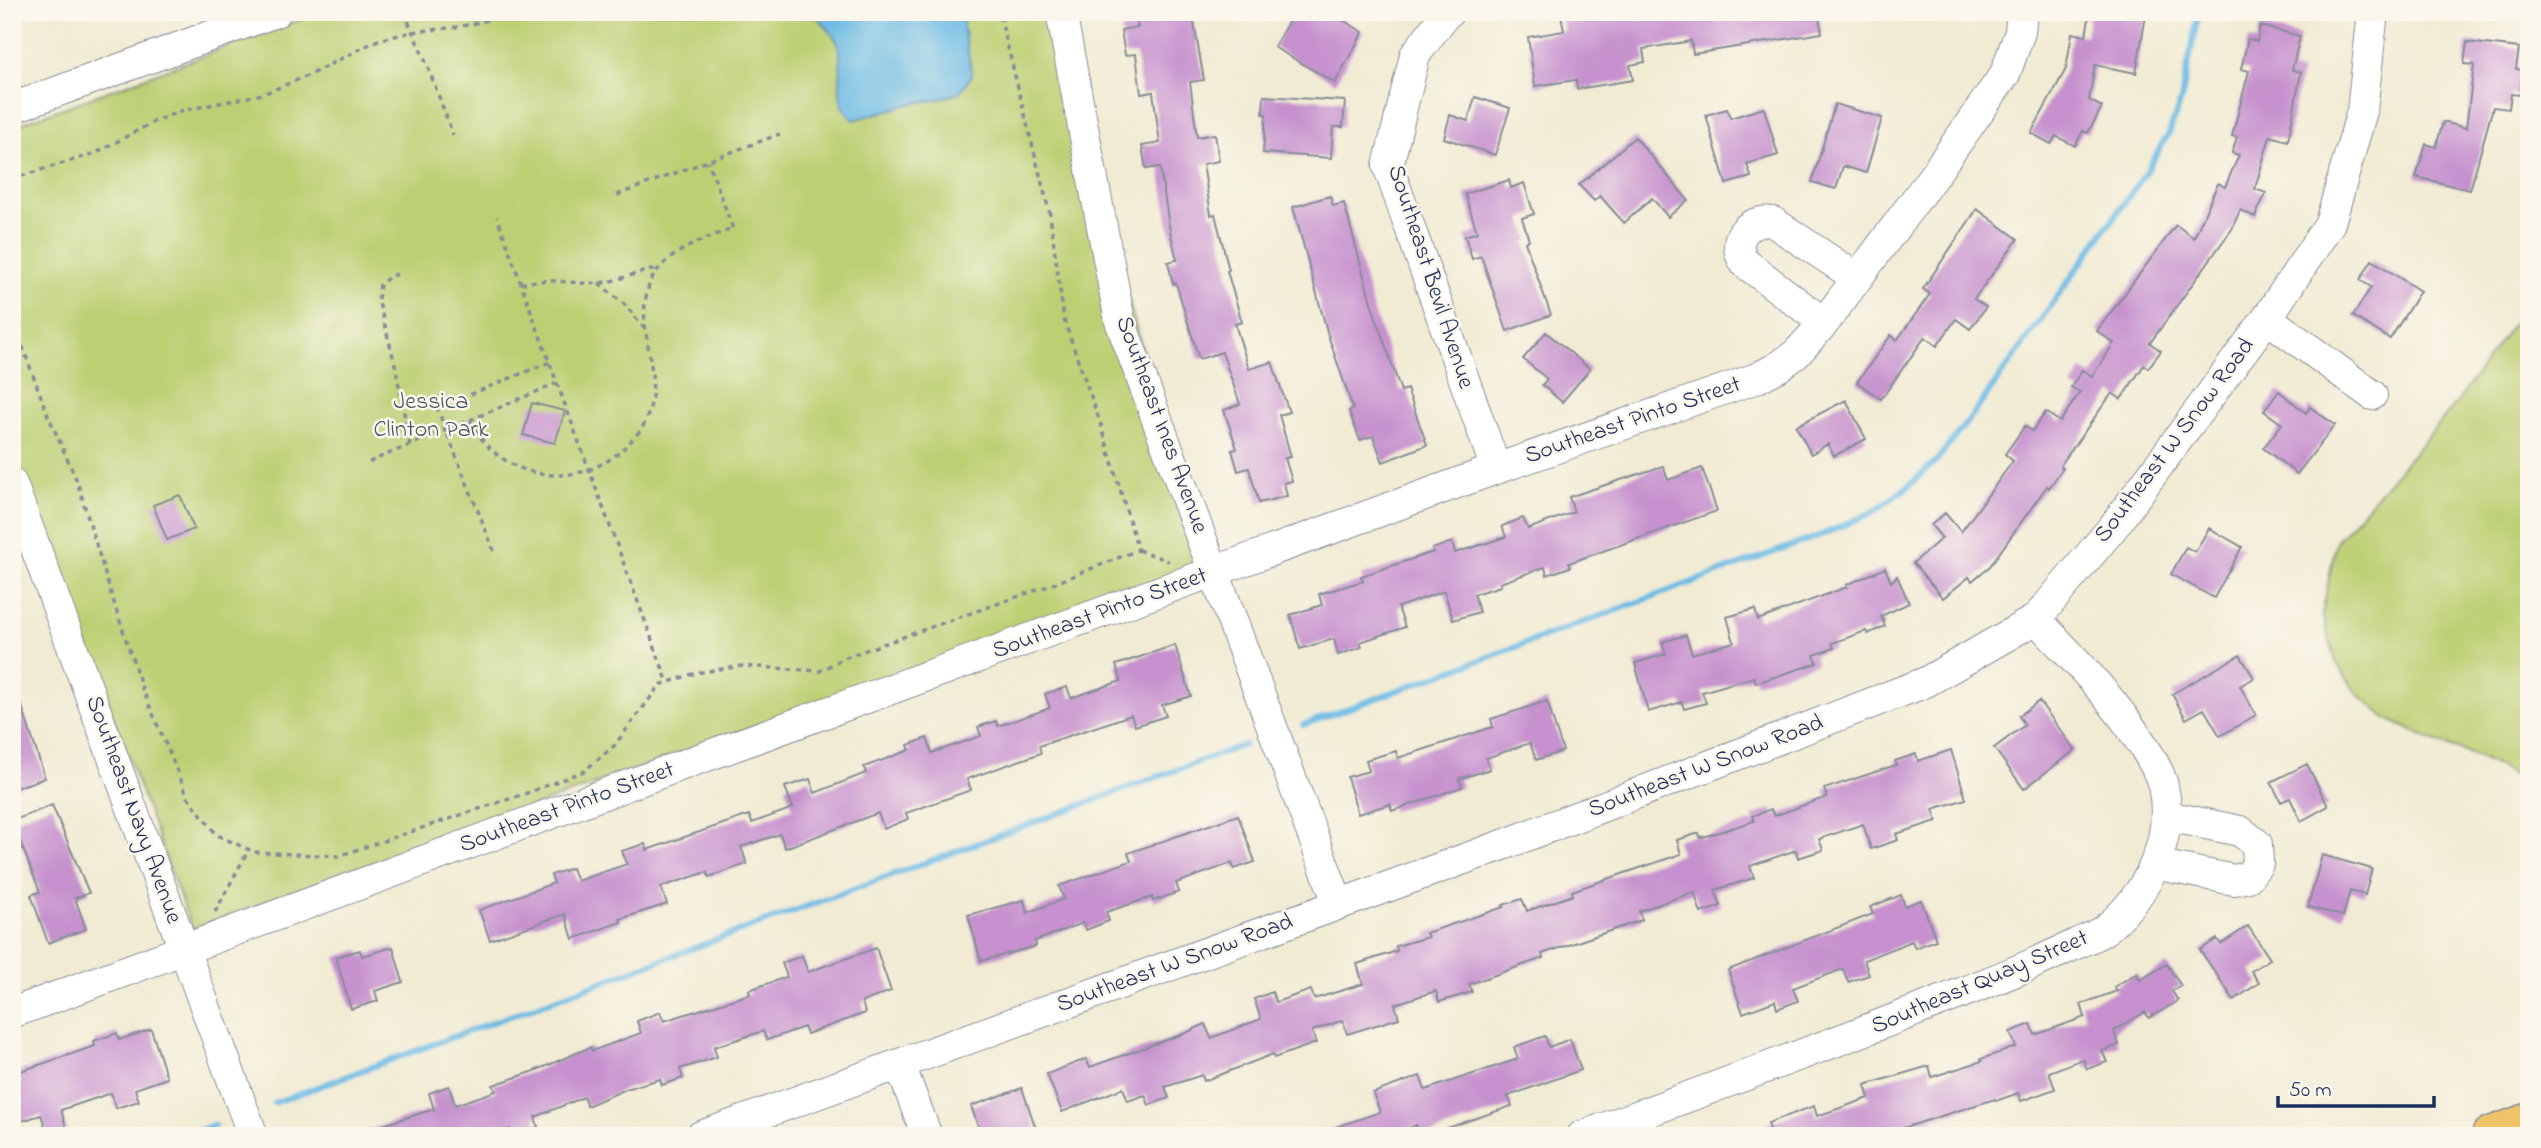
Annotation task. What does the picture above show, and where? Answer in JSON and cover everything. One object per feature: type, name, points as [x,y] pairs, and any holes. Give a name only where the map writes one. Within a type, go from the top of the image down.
[{"type":"highway","points":[[2491,1136],[2529,1122]]},
{"type":"street","points":[[12,108],[276,12]]},
{"type":"street","name":"Southeast Ines Avenue","points":[[1061,12],[1120,321],[1338,903]]},
{"type":"street","name":"Southeast Bevil Avenue","points":[[1449,12],[1415,55],[1388,166],[1496,469]]},
{"type":"street","name":"Southeast Pinto Street","points":[[12,1013],[685,764],[1496,469],[1757,378],[1796,354],[1824,323],[1934,175],[2005,74],[2020,32],[2022,12]]},
{"type":"street","name":"Southeast W Snow Road","points":[[701,1136],[1511,842],[1926,682],[2036,619],[2115,526],[2267,318],[2330,223],[2362,111],[2373,12]]},
{"type":"street","points":[[1824,323],[1745,263],[1740,256],[1739,247],[1747,227],[1758,221],[1773,222],[1857,278]]},
{"type":"street","points":[[2267,318],[2372,395]]},
{"type":"street","name":"Southeast Navy Avenue","points":[[12,484],[253,1136]]},
{"type":"street","name":"Southeast Quay Street","points":[[1582,1136],[1824,1047],[2032,966],[2106,930],[2133,901],[2146,885],[2155,864],[2167,816],[2163,784],[2128,722],[2105,693],[2036,619]]},
{"type":"street","points":[[2155,864],[2234,880],[2248,877],[2258,864],[2257,844],[2240,831],[2167,816]]},
{"type":"street","points":[[900,1065],[927,1136]]},
{"type":"path","points":[[404,12],[453,135]]},
{"type":"path","points":[[12,179],[96,153],[155,121],[181,111],[263,94],[307,76],[378,40],[412,32],[544,12]]},
{"type":"path","points":[[999,12],[1050,215],[1064,320],[1101,428],[1138,550]]},
{"type":"path","points":[[617,195],[780,134]]},
{"type":"path","points":[[470,420],[475,431],[490,448],[526,472],[547,477],[589,470],[611,460],[631,441],[646,423],[652,403],[654,380],[644,318],[650,283],[659,269],[679,252],[713,235],[733,229],[708,161]]},
{"type":"path","points":[[497,217],[668,683]]},
{"type":"path","points":[[521,284],[561,280],[599,283],[644,270],[659,269]]},
{"type":"path","points":[[397,274],[380,285],[378,299],[395,364],[410,445]]},
{"type":"path","points":[[599,283],[626,306],[645,329]]},
{"type":"path","points":[[12,318],[47,413],[77,481],[142,688],[188,797],[217,835],[265,853],[338,856],[527,793],[584,771],[614,746],[660,685],[696,673],[742,666],[820,671],[846,657],[1048,586],[1138,550],[1172,562]]},
{"type":"path","points":[[494,551],[437,408],[550,362]]},
{"type":"path","points":[[369,462],[557,383]]},
{"type":"path","points":[[211,920],[249,849]]},
{"type":"green space","name":"Jessica Clinton Park","points":[[321,12],[1050,12],[1201,566],[192,929],[12,444],[12,127]]},
{"type":"green space","points":[[2529,300],[2529,782],[2479,757],[2432,740],[2387,719],[2356,692],[2336,662],[2322,615],[2336,542],[2452,409]]},
{"type":"water","points":[[813,12],[964,12],[963,26],[972,75],[959,93],[854,120],[846,112],[840,95],[839,47],[832,33]]},
{"type":"building","points":[[1135,12],[1192,12],[1204,80],[1190,82],[1197,137],[1215,134],[1219,161],[1203,164],[1211,215],[1215,214],[1229,270],[1227,271],[1242,322],[1235,324],[1249,369],[1272,362],[1289,412],[1279,415],[1291,457],[1285,458],[1292,481],[1284,483],[1287,496],[1259,503],[1249,468],[1238,471],[1232,450],[1237,449],[1224,410],[1240,404],[1222,352],[1199,359],[1176,283],[1173,284],[1168,262],[1177,260],[1160,167],[1146,169],[1142,146],[1160,143],[1153,92],[1141,94],[1136,54],[1125,55],[1121,30],[1138,27]]},
{"type":"building","points":[[1294,12],[1329,12],[1363,32],[1335,83],[1274,47]]},
{"type":"building","points":[[1664,12],[1665,17],[1694,12],[1818,12],[1822,33],[1693,54],[1691,41],[1643,49],[1645,62],[1630,65],[1633,80],[1577,89],[1576,80],[1535,86],[1528,37],[1564,31],[1561,14]]},
{"type":"building","points":[[2090,12],[2132,12],[2146,15],[2136,73],[2095,65],[2089,100],[2102,107],[2088,133],[2083,131],[2075,146],[2056,136],[2051,144],[2031,133],[2066,69],[2072,33],[2086,36]]},
{"type":"building","points":[[2260,26],[2300,36],[2292,70],[2301,72],[2288,141],[2270,136],[2255,189],[2266,193],[2255,217],[2240,210],[2232,229],[2150,343],[2161,351],[2148,368],[2144,365],[2121,399],[2112,393],[2060,466],[2063,468],[2049,488],[2047,486],[1990,566],[1972,581],[1969,577],[1943,598],[1913,563],[1942,538],[1931,525],[1945,513],[1961,532],[2013,461],[2005,454],[2025,426],[2032,431],[2046,412],[2060,422],[2080,392],[2071,387],[2082,370],[2092,376],[2114,343],[2097,331],[2176,225],[2194,238],[2218,183],[2225,187],[2239,155],[2232,153],[2237,137],[2232,136],[2249,71],[2241,69],[2248,39],[2257,41]]},
{"type":"building","points":[[2467,42],[2519,48],[2516,69],[2523,70],[2520,95],[2511,94],[2509,109],[2493,107],[2470,190],[2416,177],[2426,144],[2436,147],[2443,122],[2466,128],[2474,65],[2464,64]]},
{"type":"building","points":[[1264,96],[1345,101],[1343,127],[1333,127],[1331,158],[1263,153],[1266,114],[1263,114]]},
{"type":"building","points":[[1475,97],[1510,108],[1495,155],[1444,138],[1450,115],[1468,121]]},
{"type":"building","points":[[1835,104],[1882,118],[1866,173],[1843,166],[1836,189],[1812,182]]},
{"type":"building","points":[[1764,108],[1778,155],[1747,164],[1751,177],[1726,184],[1706,115],[1727,109],[1730,118]]},
{"type":"building","points":[[1635,137],[1688,200],[1668,217],[1652,198],[1624,223],[1600,196],[1594,201],[1579,185]]},
{"type":"building","points":[[1509,180],[1511,188],[1524,183],[1534,214],[1522,218],[1529,240],[1525,242],[1551,315],[1507,331],[1481,256],[1472,259],[1465,236],[1477,232],[1465,194]]},
{"type":"building","points":[[1330,196],[1333,206],[1344,203],[1372,306],[1401,391],[1407,389],[1427,445],[1383,462],[1373,436],[1360,440],[1349,411],[1353,409],[1328,335],[1293,207]]},
{"type":"building","points":[[1977,209],[2018,239],[1974,299],[1986,307],[1970,329],[1956,319],[1937,346],[1925,337],[1881,399],[1857,382],[1891,335],[1897,340],[1930,294],[1923,289]]},
{"type":"building","points":[[2372,260],[2420,291],[2390,339],[2353,316],[2371,287],[2360,280]]},
{"type":"building","points":[[1546,332],[1590,369],[1562,402],[1542,385],[1547,379],[1523,359]]},
{"type":"building","points":[[2279,391],[2306,413],[2310,407],[2335,425],[2297,474],[2263,448],[2282,424],[2264,411]]},
{"type":"building","points":[[1846,400],[1866,439],[1834,456],[1828,444],[1811,454],[1796,426]]},
{"type":"building","points":[[532,403],[565,411],[555,443],[523,435]]},
{"type":"building","points":[[1663,466],[1668,480],[1702,468],[1717,511],[1569,563],[1570,567],[1547,575],[1545,567],[1500,583],[1501,586],[1474,594],[1479,612],[1453,620],[1444,591],[1398,607],[1405,627],[1360,642],[1362,647],[1338,655],[1334,639],[1300,649],[1290,615],[1322,605],[1319,594],[1363,581],[1361,576],[1433,552],[1432,549],[1452,542],[1455,553],[1506,537],[1502,526],[1523,518],[1528,529],[1574,512],[1569,497]]},
{"type":"building","points":[[180,495],[194,529],[167,540],[153,505]]},
{"type":"building","points":[[2209,528],[2242,547],[2214,598],[2171,574],[2186,547],[2195,552]]},
{"type":"building","points":[[1885,568],[1891,582],[1897,576],[1909,603],[1881,616],[1885,626],[1868,634],[1866,631],[1832,643],[1834,648],[1814,655],[1817,663],[1756,683],[1754,677],[1702,692],[1706,703],[1684,709],[1682,702],[1648,712],[1635,663],[1666,654],[1662,642],[1686,635],[1692,654],[1734,642],[1727,617],[1755,609],[1758,620],[1847,587],[1846,585]]},
{"type":"building","points":[[1175,645],[1191,696],[1162,705],[1166,716],[1135,726],[1131,715],[1039,746],[1041,753],[967,779],[971,790],[906,813],[908,819],[884,829],[878,813],[785,848],[780,834],[741,847],[747,864],[709,877],[707,872],[661,887],[667,904],[620,919],[621,922],[573,939],[565,914],[490,940],[479,910],[554,883],[551,875],[572,868],[577,881],[627,864],[622,851],[645,844],[647,850],[749,815],[752,823],[793,808],[785,787],[810,779],[815,793],[866,773],[864,767],[910,750],[908,745],[927,738],[932,753],[981,736],[978,727],[996,721],[998,726],[1050,708],[1045,694],[1067,687],[1071,698],[1121,681],[1116,665]]},
{"type":"building","points":[[2240,655],[2254,678],[2240,686],[2256,715],[2220,736],[2204,709],[2186,719],[2172,694]]},
{"type":"building","points":[[16,688],[45,778],[12,789],[12,689]]},
{"type":"building","points":[[1547,701],[1563,751],[1536,760],[1530,743],[1486,758],[1490,769],[1459,779],[1462,787],[1392,811],[1390,804],[1358,814],[1347,777],[1369,771],[1366,760],[1396,751],[1398,758],[1493,727],[1491,719]]},
{"type":"building","points":[[2039,701],[2075,750],[2024,789],[1994,748],[2025,725],[2019,716]]},
{"type":"building","points":[[1951,750],[1966,799],[1933,809],[1937,821],[1896,834],[1898,840],[1871,849],[1863,824],[1819,839],[1823,850],[1798,858],[1796,850],[1750,866],[1754,878],[1715,890],[1721,906],[1701,913],[1694,892],[1639,911],[1642,920],[1542,954],[1543,958],[1469,984],[1472,992],[1439,1002],[1436,991],[1395,1004],[1399,1018],[1347,1034],[1343,1020],[1312,1031],[1316,1043],[1274,1058],[1273,1054],[1204,1081],[1202,1075],[1165,1087],[1169,1098],[1149,1105],[1145,1095],[1128,1101],[1123,1088],[1062,1112],[1047,1074],[1086,1059],[1090,1067],[1205,1024],[1211,1038],[1261,1019],[1254,999],[1272,992],[1276,1002],[1311,990],[1314,999],[1363,984],[1357,964],[1397,951],[1396,946],[1428,937],[1426,933],[1522,899],[1527,911],[1573,895],[1572,891],[1681,854],[1677,840],[1699,833],[1700,838],[1754,821],[1752,816],[1771,809],[1774,816],[1827,797],[1824,789],[1896,765],[1895,761],[1916,754],[1918,761]]},
{"type":"building","points":[[2307,764],[2328,806],[2301,821],[2290,798],[2281,802],[2271,782]]},
{"type":"building","points":[[52,805],[89,893],[75,898],[86,929],[48,943],[31,895],[40,892],[12,821]]},
{"type":"building","points":[[1238,815],[1255,862],[1234,869],[1232,863],[1176,883],[1179,892],[1153,901],[1152,897],[1106,912],[1109,921],[1086,930],[1083,923],[1035,941],[1036,946],[981,961],[968,915],[1024,900],[1027,913],[1064,899],[1059,886],[1131,861],[1128,853]]},
{"type":"building","points":[[2322,855],[2372,869],[2365,895],[2350,891],[2343,916],[2308,907]]},
{"type":"building","points":[[1901,895],[1905,906],[1921,900],[1936,940],[1915,948],[1912,941],[1864,960],[1869,975],[1848,982],[1843,969],[1793,988],[1798,1001],[1777,1009],[1775,1001],[1743,1013],[1728,970],[1873,914],[1870,907]]},
{"type":"building","points":[[2248,926],[2270,959],[2251,971],[2259,983],[2234,1000],[2200,950],[2217,939],[2221,944]]},
{"type":"building","points":[[393,947],[403,982],[375,991],[378,1001],[351,1009],[336,957],[360,950],[362,956]]},
{"type":"building","points":[[876,948],[891,991],[862,1002],[865,1013],[807,1034],[804,1027],[767,1040],[763,1031],[714,1047],[717,1057],[680,1069],[683,1078],[662,1085],[660,1079],[626,1089],[587,1106],[584,1097],[535,1117],[538,1127],[512,1136],[510,1129],[491,1136],[362,1136],[361,1132],[434,1109],[429,1093],[449,1086],[455,1105],[496,1091],[493,1085],[591,1047],[592,1051],[641,1033],[637,1021],[660,1012],[664,1021],[750,994],[749,990],[787,977],[782,963],[802,956],[808,972]]},
{"type":"building","points":[[2167,964],[2181,986],[2172,991],[2178,1001],[2149,1018],[2145,1012],[2114,1031],[2119,1045],[2102,1051],[2107,1062],[2087,1069],[2083,1059],[2049,1072],[2055,1089],[2021,1101],[2018,1093],[1996,1101],[1995,1099],[1894,1131],[1896,1136],[1772,1136],[1768,1123],[1814,1106],[1817,1116],[1869,1098],[1865,1085],[1929,1066],[1932,1077],[2016,1047],[2010,1032],[2031,1024],[2035,1035],[2085,1017],[2081,1004],[2117,991],[2114,987],[2137,973],[2140,980]]},
{"type":"building","points":[[151,1029],[167,1078],[135,1089],[139,1101],[116,1108],[111,1093],[61,1110],[67,1130],[49,1136],[41,1115],[12,1124],[12,1074],[95,1046],[94,1041],[117,1033],[119,1040]]},
{"type":"building","points":[[1545,1036],[1549,1047],[1570,1039],[1581,1070],[1508,1096],[1512,1106],[1424,1136],[1419,1136],[1416,1125],[1387,1136],[1320,1136],[1319,1133],[1380,1112],[1373,1093],[1420,1076],[1425,1090],[1518,1059],[1514,1047]]},
{"type":"building","points":[[1022,1088],[1036,1129],[1018,1136],[999,1136],[997,1129],[981,1134],[971,1106]]},
{"type":"waterway","points":[[1303,725],[1824,534],[1873,512],[1905,489],[1937,460],[1977,409],[2145,174],[2169,133],[2181,100],[2199,12]]},
{"type":"waterway","points":[[274,1103],[1244,745]]},
{"type":"waterway","points":[[185,1136],[214,1125]]}]
